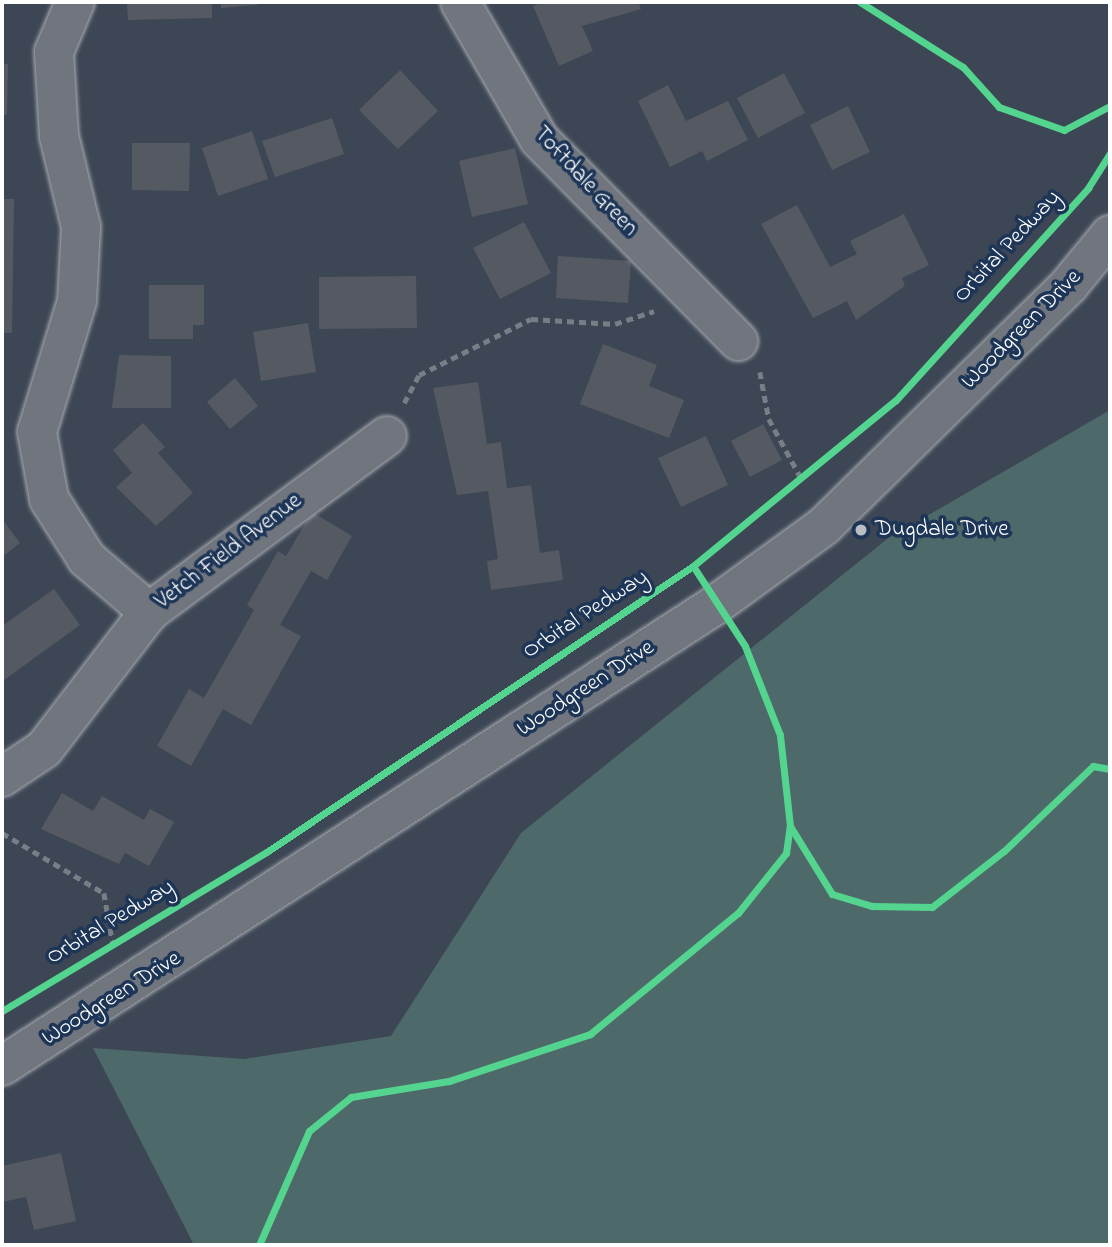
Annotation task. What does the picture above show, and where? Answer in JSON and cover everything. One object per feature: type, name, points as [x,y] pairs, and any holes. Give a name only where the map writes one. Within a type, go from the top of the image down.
[{"type":"street","points":[[75,2],[54,52],[59,135],[81,227],[77,301],[37,432],[55,509],[86,559],[149,612]]},
{"type":"street","name":"Toftdale Green","points":[[460,2],[539,139],[738,341]]},
{"type":"street","name":"Woodgreen Drive","points":[[2,1066],[714,606],[824,526],[1069,285],[1110,235]]},
{"type":"street","name":"Vetch Field Avenue","points":[[2,777],[44,749],[149,612],[387,436]]},
{"type":"path","points":[[387,436],[418,375],[531,319],[615,324],[695,297]]},
{"type":"path","points":[[738,341],[760,372],[769,419],[801,478]]},
{"type":"path","points":[[790,487],[812,469]]},
{"type":"path","points":[[2,833],[104,893],[113,944]]},
{"type":"green space","points":[[1110,410],[1110,1245],[194,1245],[93,1048],[244,1059],[391,1036],[521,833],[887,539]]},
{"type":"building","points":[[127,2],[212,2],[212,18],[128,20]]},
{"type":"building","points":[[221,2],[257,2],[257,5],[221,8]]},
{"type":"building","points":[[543,2],[638,2],[641,9],[582,26],[593,51],[559,66],[533,6]]},
{"type":"building","points":[[2,64],[8,64],[7,115],[2,115]]},
{"type":"building","points":[[400,70],[438,111],[398,149],[359,110]]},
{"type":"building","points":[[784,73],[805,113],[758,138],[737,98]]},
{"type":"building","points":[[668,85],[686,121],[728,101],[748,140],[707,161],[702,151],[670,167],[638,101]]},
{"type":"building","points":[[848,106],[870,152],[832,170],[810,125]]},
{"type":"building","points":[[332,118],[344,154],[275,177],[262,141]]},
{"type":"building","points":[[252,131],[268,179],[218,196],[202,148]]},
{"type":"building","points":[[132,143],[190,143],[189,191],[132,190]]},
{"type":"building","points":[[515,148],[528,204],[472,217],[459,161]]},
{"type":"building","points":[[2,199],[14,199],[12,333],[2,333]]},
{"type":"building","points":[[797,205],[830,267],[857,254],[850,241],[904,214],[929,265],[902,278],[905,286],[856,320],[847,301],[813,318],[761,224]]},
{"type":"building","points":[[524,222],[551,273],[500,299],[473,248]]},
{"type":"building","points":[[558,256],[631,261],[628,303],[556,298]]},
{"type":"building","points":[[416,276],[417,328],[319,329],[319,277]]},
{"type":"building","points":[[149,285],[204,285],[204,325],[193,325],[193,339],[149,339]]},
{"type":"building","points":[[308,323],[316,372],[261,381],[253,332]]},
{"type":"building","points":[[603,344],[657,365],[649,386],[684,400],[669,438],[580,404]]},
{"type":"building","points":[[119,355],[171,356],[171,408],[112,408]]},
{"type":"building","points":[[235,378],[258,406],[230,429],[207,402]]},
{"type":"building","points":[[478,382],[487,444],[501,442],[507,488],[531,485],[540,553],[559,550],[563,580],[491,590],[487,561],[498,559],[488,491],[457,495],[433,388]]},
{"type":"building","points":[[143,423],[165,447],[158,453],[193,493],[156,526],[116,487],[132,473],[113,450]]},
{"type":"building","points":[[763,424],[782,460],[750,477],[731,441]]},
{"type":"building","points":[[706,436],[728,485],[681,507],[658,458]]},
{"type":"building","points":[[312,512],[352,536],[327,580],[311,571],[280,625],[301,636],[251,725],[223,709],[191,766],[157,746],[189,689],[204,698],[254,610],[247,605],[278,551],[286,556]]},
{"type":"building","points":[[2,519],[20,543],[2,557]]},
{"type":"building","points":[[54,589],[80,625],[4,680],[2,626]]},
{"type":"building","points":[[62,793],[93,811],[102,796],[144,820],[150,809],[174,822],[149,866],[125,853],[119,864],[41,829]]},
{"type":"building","points":[[61,1153],[76,1221],[34,1230],[26,1197],[2,1202],[2,1166]]},
{"type":"cycle path","points":[[860,2],[963,67],[999,107],[1064,130],[1110,106]]},
{"type":"cycle path","name":"Orbital Pedway","points":[[2,1011],[268,851],[693,566],[896,400],[1088,188],[1110,153]]},
{"type":"cycle path","points":[[259,1245],[309,1131],[351,1097],[449,1081],[590,1034],[738,913],[786,853],[790,826],[780,735],[745,646],[693,566]]},
{"type":"cycle path","points":[[790,826],[832,894],[872,906],[932,907],[1004,851],[1093,766],[1110,769]]},
{"type":"place","name":"Dugdale Drive","points":[[861,530]]}]
